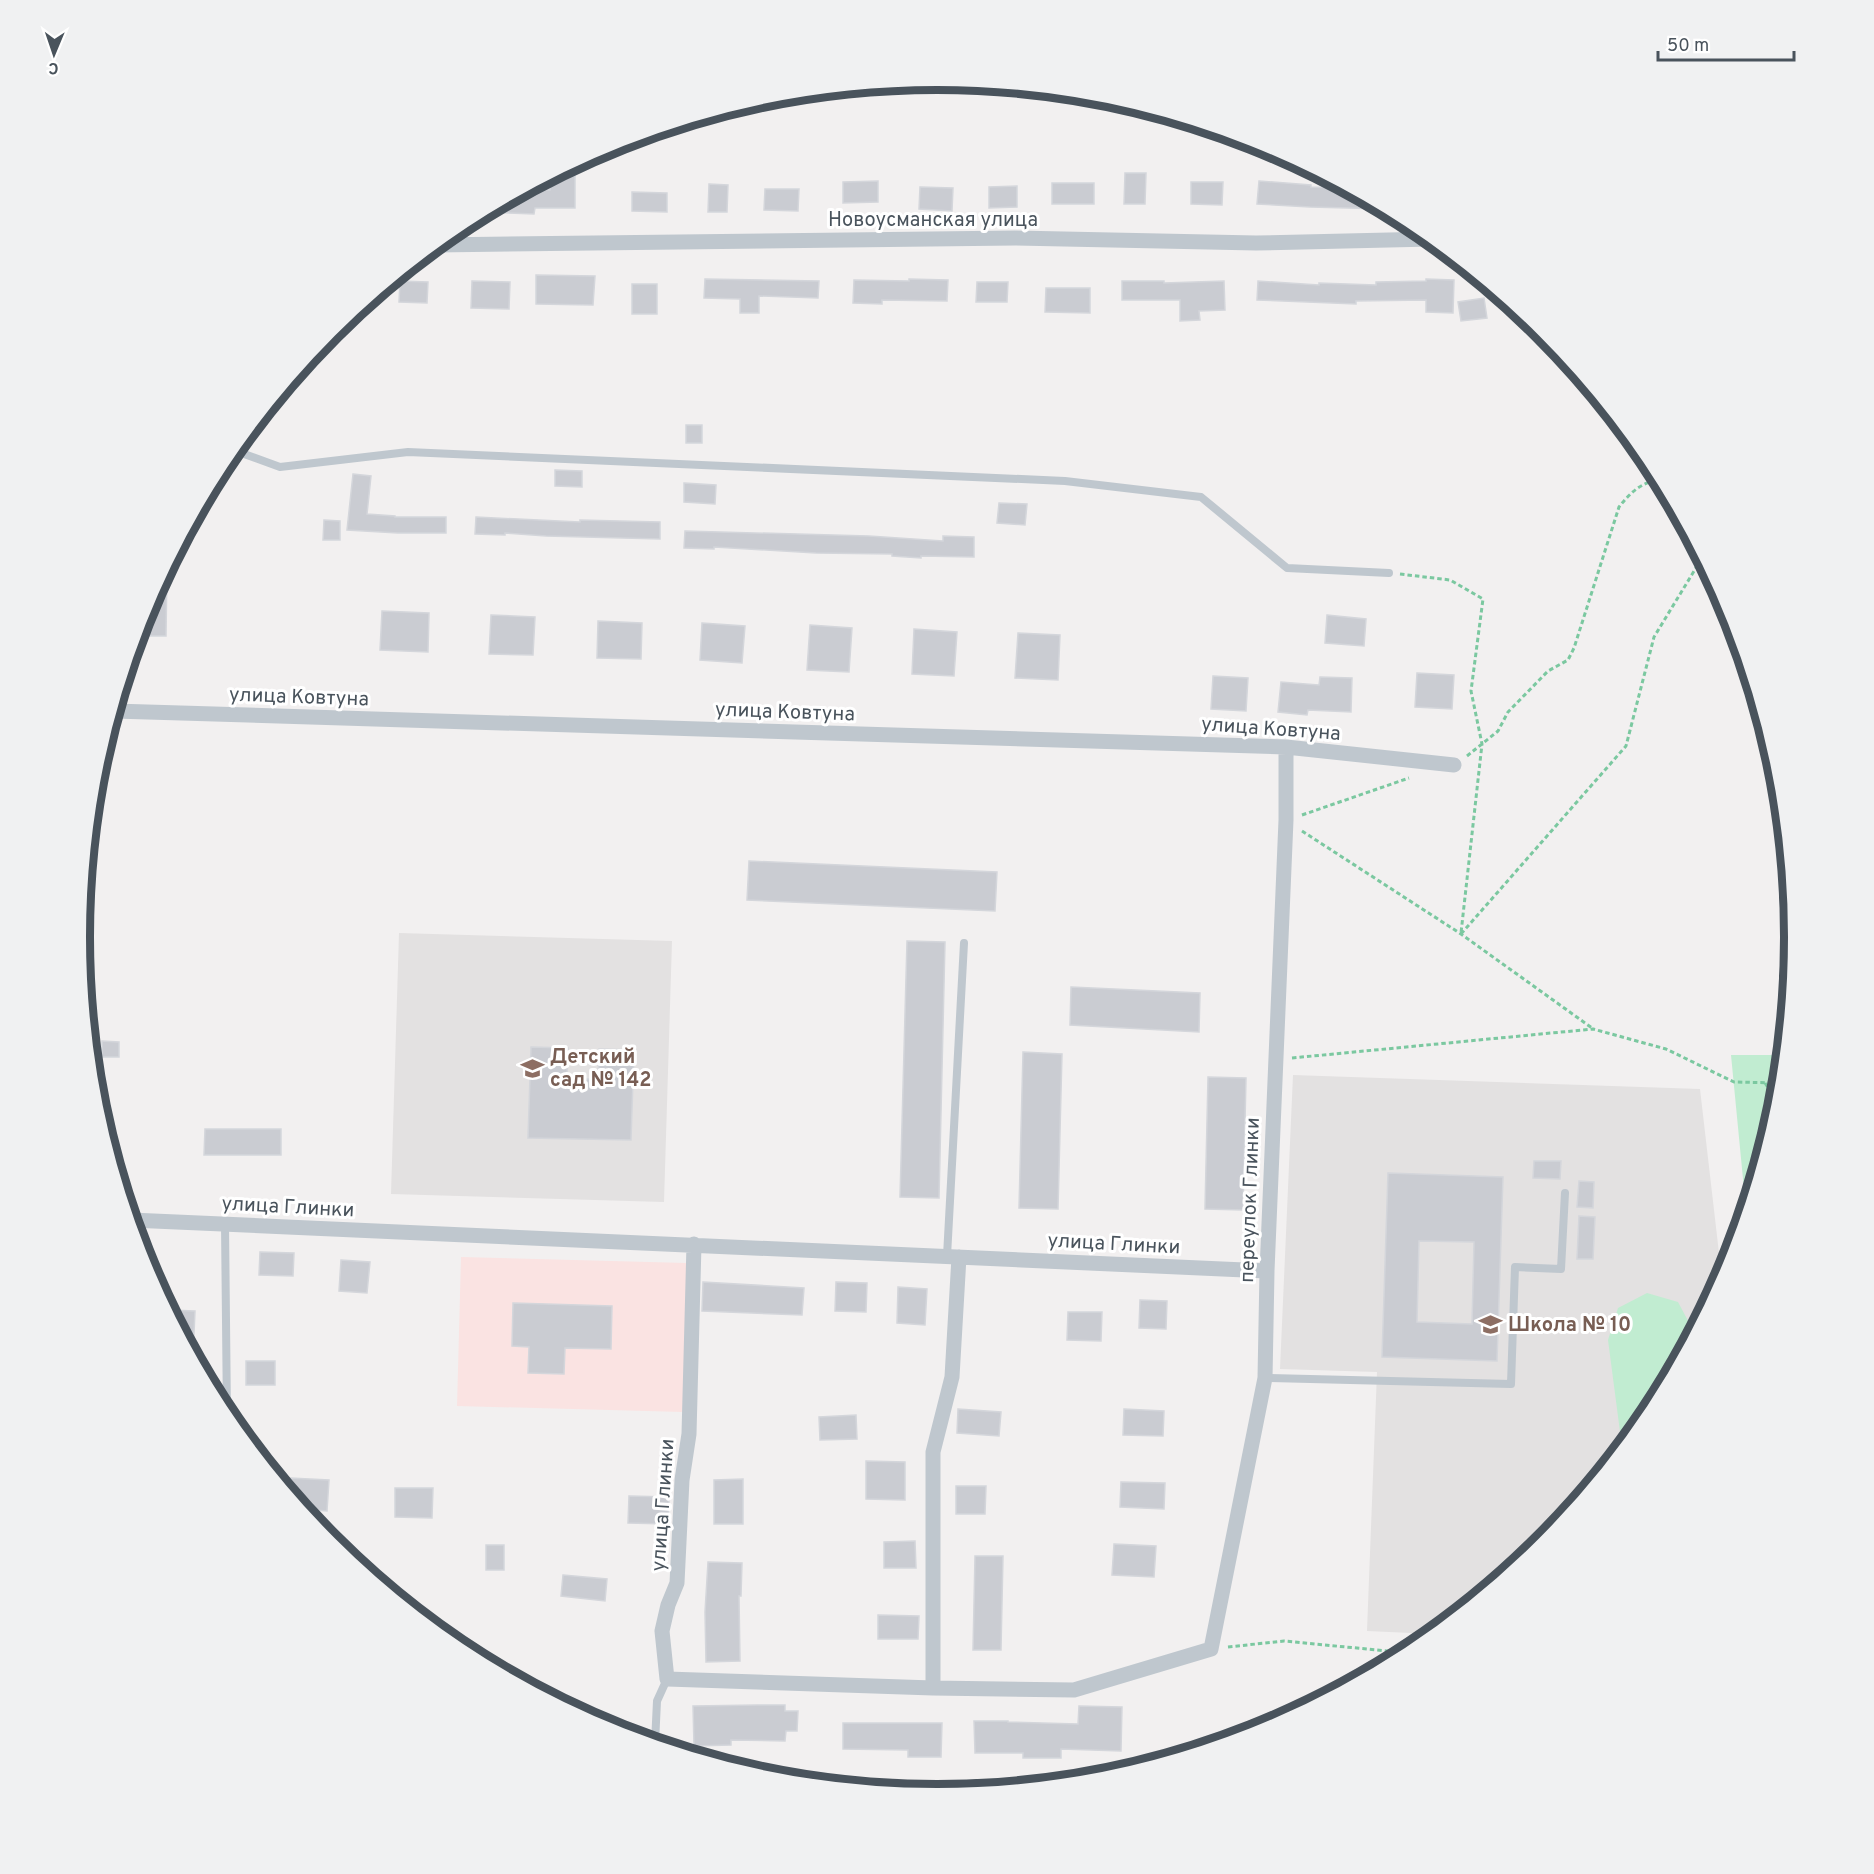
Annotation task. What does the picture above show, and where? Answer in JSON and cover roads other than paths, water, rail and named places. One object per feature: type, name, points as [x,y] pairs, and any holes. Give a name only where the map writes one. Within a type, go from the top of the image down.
[{"type":"street","name":"Новоусманская улица","points":[[449,245],[1015,238],[1256,243],[1417,239]]},
{"type":"street","name":"улица Ковтуна","points":[[121,711],[1286,747],[1455,765]]},
{"type":"street","name":"переулок Глинки","points":[[933,1688],[1074,1690],[1211,1649],[1266,1378],[1267,1271],[1286,820],[1286,747]]},
{"type":"street","name":"улица Глинки","points":[[139,1220],[1267,1271]]},
{"type":"street","name":"улица Глинки","points":[[667,1679],[662,1631],[668,1605],[677,1583],[682,1480],[688,1434],[694,1244]]},
{"type":"street","points":[[667,1679],[933,1688],[933,1452],[952,1377],[953,1256]]},
{"type":"lane","points":[[242,453],[280,467],[408,452],[1065,481],[1201,497],[1287,568],[1389,573]]},
{"type":"lane","points":[[953,1256],[964,943]]},
{"type":"lane","points":[[1266,1378],[1511,1384],[1515,1267],[1561,1269],[1565,1193]]},
{"type":"lane","points":[[225,1224],[227,1398]]},
{"type":"lane","points":[[655,1735],[657,1701],[667,1679]]},
{"type":"place","name":"Детский сад № 142","points":[[532,1068]]},
{"type":"place","name":"Школа № 10","points":[[1490,1324]]}]
